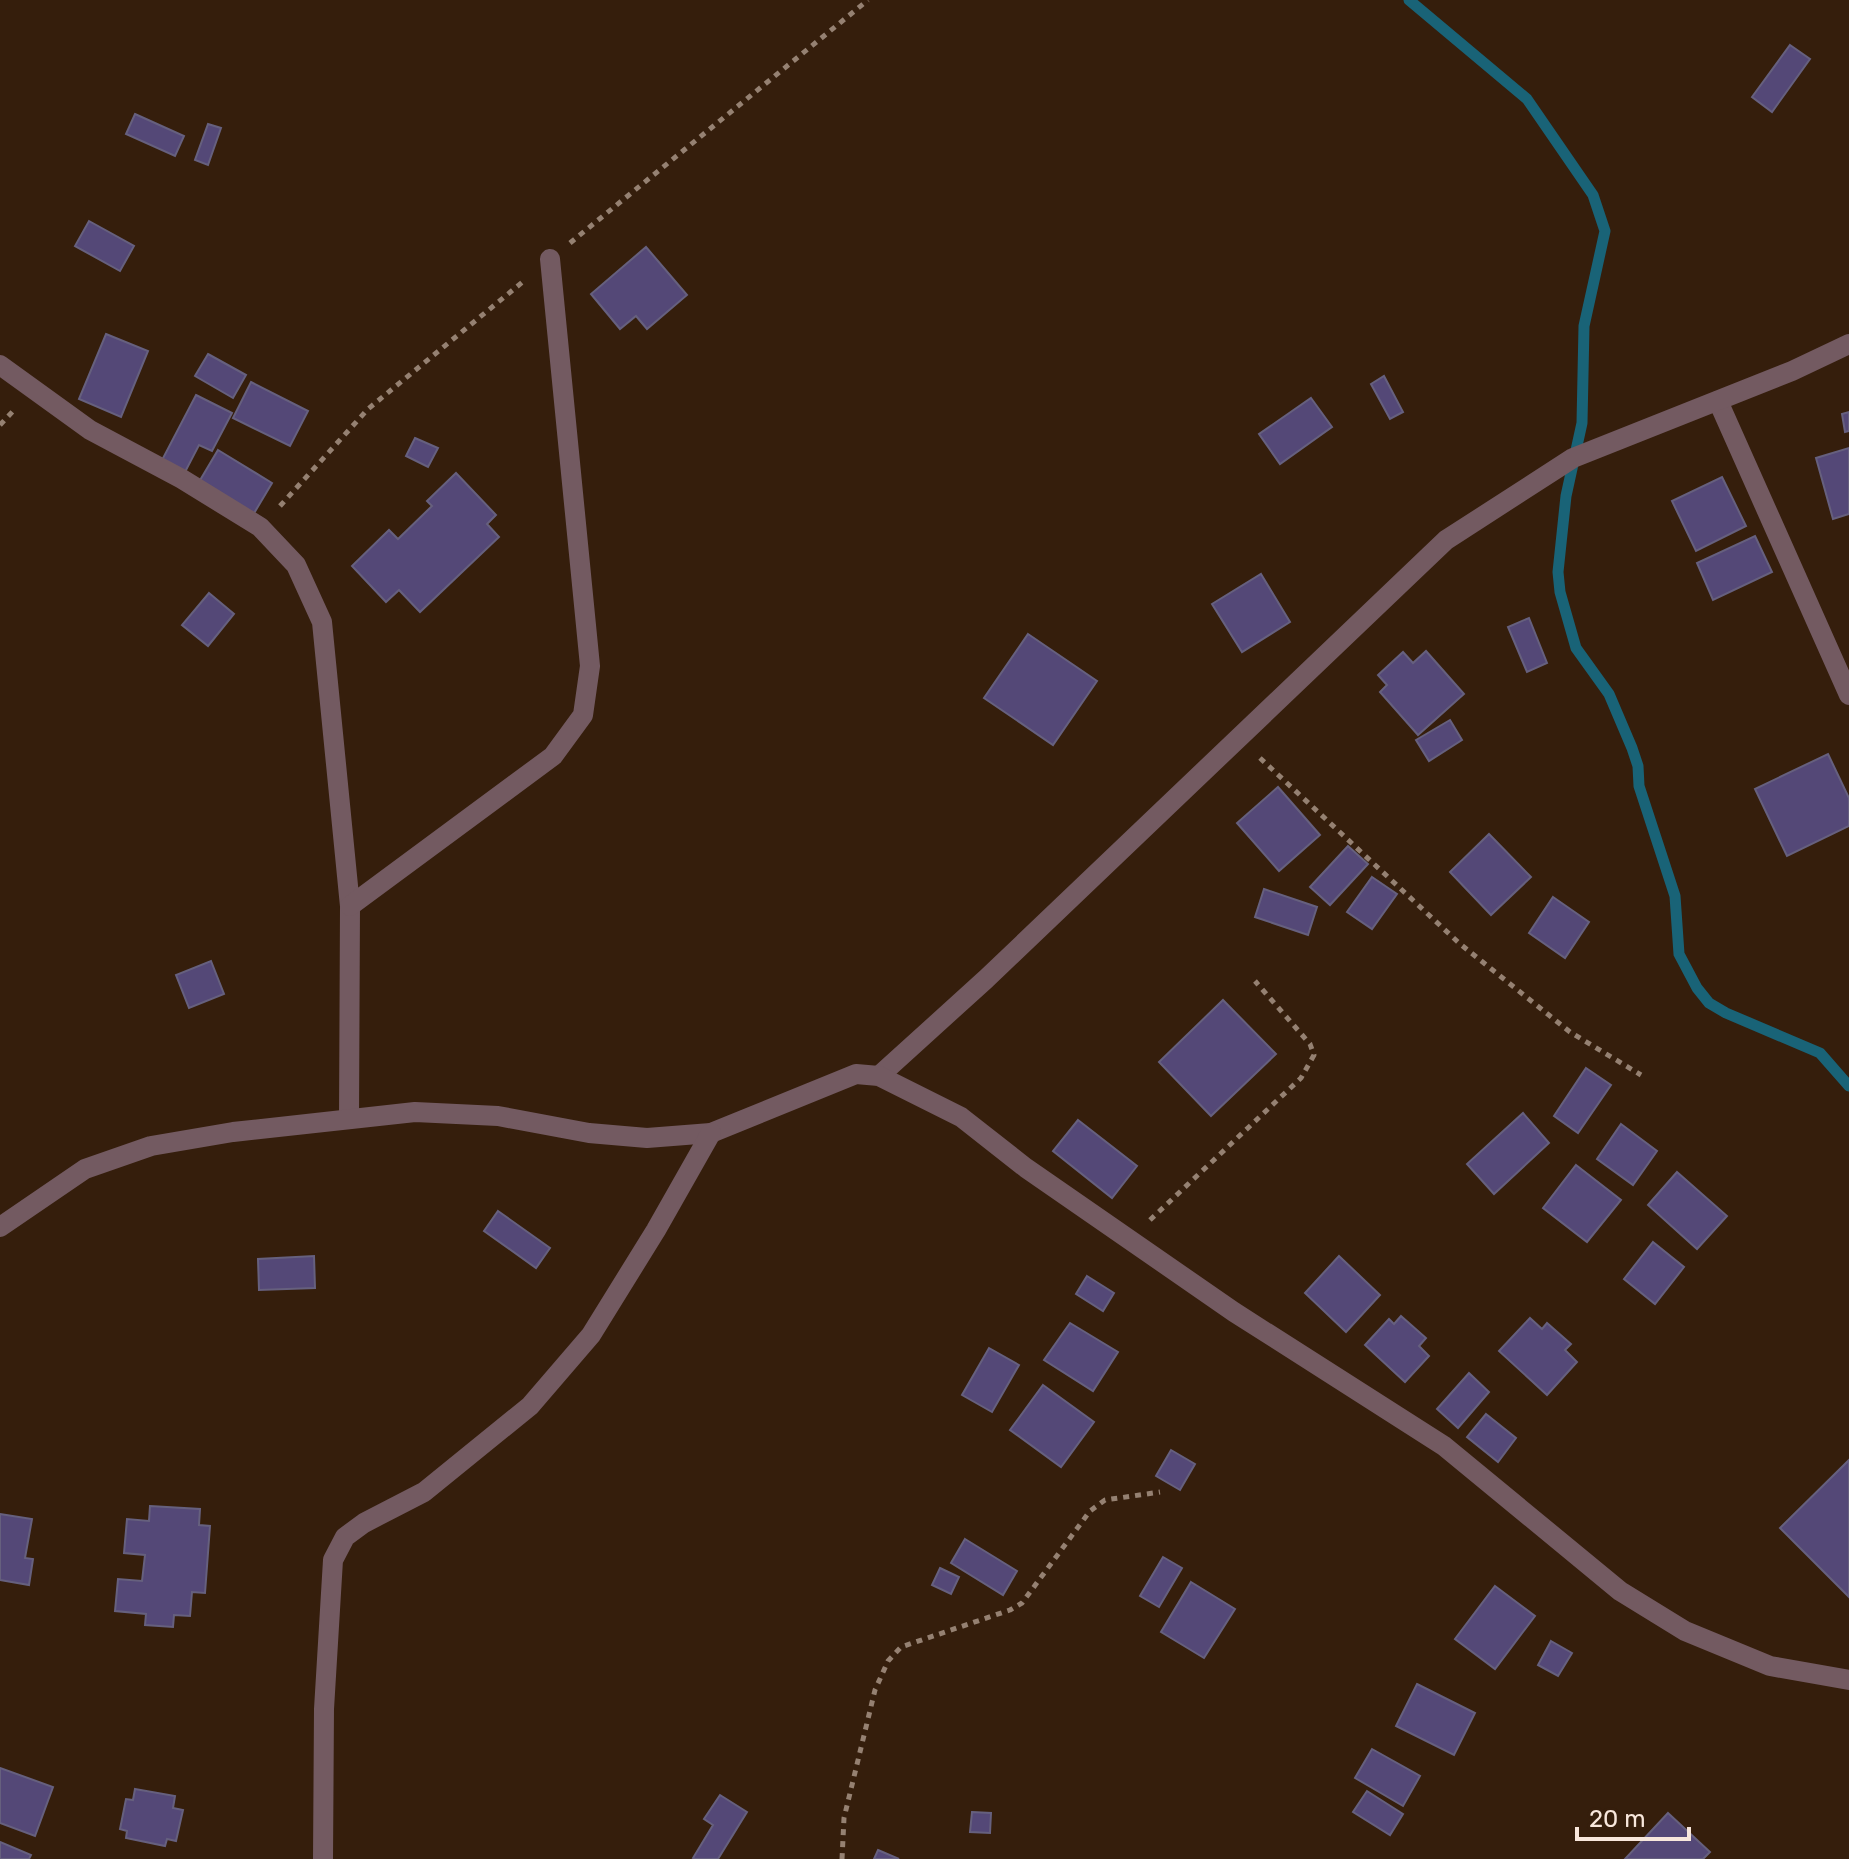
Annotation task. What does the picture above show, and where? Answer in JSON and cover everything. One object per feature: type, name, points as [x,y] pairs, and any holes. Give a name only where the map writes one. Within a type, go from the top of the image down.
[{"type":"street","points":[[350,906],[553,756],[583,715],[590,666],[550,259]]},
{"type":"street","points":[[879,1076],[986,979],[1446,540],[1573,458],[1792,371],[1849,344]]},
{"type":"street","points":[[0,365],[90,430],[182,479],[260,527],[296,565],[322,622],[350,906],[349,1119]]},
{"type":"street","points":[[1718,401],[1849,695]]},
{"type":"street","points":[[0,1227],[85,1169],[151,1146],[233,1132],[415,1112],[498,1116],[589,1133],[647,1138],[711,1133],[856,1074],[879,1076],[961,1117],[1026,1168],[1234,1312],[1444,1446],[1620,1591],[1685,1631],[1770,1666],[1849,1680]]},
{"type":"street","points":[[323,1859],[324,1709],[333,1560],[345,1537],[364,1523],[424,1492],[530,1406],[591,1335],[711,1133]]},
{"type":"path","points":[[1239,738],[1459,943],[1570,1032],[1641,1075]]},
{"type":"path","points":[[1129,1240],[1301,1078],[1314,1055],[1310,1044],[1255,981]]},
{"type":"path","points":[[842,1859],[844,1818],[875,1690],[888,1661],[901,1647],[1010,1610],[1022,1603],[1090,1511],[1105,1500],[1160,1492]]},
{"type":"building","points":[[1790,45],[1810,59],[1772,112],[1752,97]]},
{"type":"building","points":[[135,114],[184,136],[175,156],[126,134]]},
{"type":"building","points":[[208,124],[221,128],[208,165],[195,160]]},
{"type":"building","points":[[89,221],[134,246],[120,271],[75,246]]},
{"type":"building","points":[[646,247],[687,295],[647,329],[636,316],[620,329],[591,294]]},
{"type":"building","points":[[106,334],[148,351],[121,417],[79,399]]},
{"type":"building","points":[[208,354],[246,375],[233,398],[195,376]]},
{"type":"building","points":[[1384,376],[1403,412],[1390,419],[1371,384]]},
{"type":"building","points":[[251,382],[308,411],[290,446],[233,418]]},
{"type":"building","points":[[196,395],[232,413],[212,451],[199,445],[184,474],[161,462]]},
{"type":"building","points":[[1311,398],[1332,427],[1280,464],[1259,434]]},
{"type":"building","points":[[1849,412],[1849,431],[1845,432],[1842,414]]},
{"type":"building","points":[[415,438],[438,448],[428,467],[406,456]]},
{"type":"building","points":[[1849,448],[1849,514],[1833,519],[1816,458]]},
{"type":"building","points":[[218,450],[272,483],[253,515],[199,482]]},
{"type":"building","points":[[456,473],[496,515],[487,524],[499,537],[420,612],[399,590],[386,602],[352,566],[389,530],[398,539],[432,506],[427,501]]},
{"type":"building","points":[[1722,477],[1746,526],[1696,551],[1672,501]]},
{"type":"building","points":[[1755,536],[1772,572],[1713,600],[1697,563]]},
{"type":"building","points":[[1261,574],[1290,622],[1242,652],[1212,604]]},
{"type":"building","points":[[209,593],[234,614],[208,646],[182,625]]},
{"type":"building","points":[[1529,618],[1547,663],[1527,672],[1508,627]]},
{"type":"building","points":[[1028,634],[1097,681],[1053,745],[984,698]]},
{"type":"building","points":[[1426,651],[1464,694],[1418,735],[1380,692],[1387,685],[1378,675],[1403,652],[1413,663]]},
{"type":"building","points":[[1450,720],[1462,740],[1429,761],[1416,740]]},
{"type":"building","points":[[1828,754],[1849,798],[1849,826],[1787,856],[1755,789]]},
{"type":"building","points":[[1278,787],[1320,835],[1279,871],[1237,823]]},
{"type":"building","points":[[1489,834],[1531,877],[1491,915],[1450,872]]},
{"type":"building","points":[[1348,846],[1368,864],[1330,905],[1310,887]]},
{"type":"building","points":[[1372,877],[1397,894],[1372,929],[1347,912]]},
{"type":"building","points":[[1264,889],[1317,907],[1308,935],[1255,917]]},
{"type":"building","points":[[1553,897],[1589,922],[1565,958],[1529,933]]},
{"type":"building","points":[[211,961],[224,994],[189,1008],[176,975]]},
{"type":"building","points":[[1223,1000],[1276,1054],[1211,1116],[1159,1062]]},
{"type":"building","points":[[1586,1068],[1611,1085],[1578,1133],[1554,1116]]},
{"type":"building","points":[[1523,1113],[1549,1143],[1494,1194],[1467,1164]]},
{"type":"building","points":[[1078,1120],[1137,1166],[1112,1198],[1053,1151]]},
{"type":"building","points":[[1621,1124],[1657,1151],[1633,1185],[1597,1159]]},
{"type":"building","points":[[1576,1165],[1621,1200],[1587,1242],[1543,1208]]},
{"type":"building","points":[[1677,1172],[1727,1216],[1697,1249],[1648,1205]]},
{"type":"building","points":[[498,1211],[550,1248],[536,1268],[484,1231]]},
{"type":"building","points":[[1653,1242],[1684,1267],[1655,1304],[1624,1279]]},
{"type":"building","points":[[314,1256],[315,1288],[259,1290],[258,1259]]},
{"type":"building","points":[[1339,1256],[1380,1295],[1346,1332],[1305,1293]]},
{"type":"building","points":[[1087,1276],[1114,1293],[1103,1311],[1076,1294]]},
{"type":"building","points":[[1401,1316],[1426,1338],[1419,1346],[1429,1356],[1405,1382],[1365,1345],[1389,1319],[1394,1324]]},
{"type":"building","points":[[1530,1318],[1542,1329],[1547,1323],[1571,1344],[1565,1350],[1577,1362],[1547,1395],[1499,1351]]},
{"type":"building","points":[[1070,1323],[1118,1352],[1093,1391],[1044,1360]]},
{"type":"building","points":[[989,1348],[1019,1365],[992,1412],[962,1395]]},
{"type":"building","points":[[1469,1373],[1489,1392],[1458,1428],[1437,1409]]},
{"type":"building","points":[[1043,1385],[1094,1422],[1061,1467],[1010,1430]]},
{"type":"building","points":[[1486,1414],[1516,1438],[1498,1462],[1467,1437]]},
{"type":"building","points":[[1171,1450],[1195,1464],[1180,1490],[1156,1476]]},
{"type":"building","points":[[1849,1460],[1849,1597],[1780,1528]]},
{"type":"building","points":[[150,1506],[200,1509],[199,1525],[210,1526],[205,1593],[192,1592],[190,1616],[174,1615],[173,1627],[145,1625],[146,1614],[115,1611],[118,1579],[142,1581],[145,1555],[124,1553],[127,1519],[149,1521]]},
{"type":"building","points":[[0,1514],[32,1519],[25,1558],[33,1559],[29,1585],[0,1580]]},
{"type":"building","points":[[965,1539],[1017,1571],[1003,1595],[951,1563]]},
{"type":"building","points":[[1163,1557],[1182,1568],[1159,1607],[1140,1596]]},
{"type":"building","points":[[940,1568],[959,1577],[951,1594],[932,1585]]},
{"type":"building","points":[[1191,1582],[1235,1609],[1204,1658],[1161,1632]]},
{"type":"building","points":[[1495,1586],[1535,1616],[1495,1669],[1455,1639]]},
{"type":"building","points":[[1551,1641],[1572,1653],[1558,1676],[1538,1665]]},
{"type":"building","points":[[1417,1684],[1475,1713],[1454,1755],[1396,1726]]},
{"type":"building","points":[[1372,1749],[1420,1776],[1403,1806],[1355,1778]]},
{"type":"building","points":[[0,1768],[53,1787],[35,1836],[0,1823]]},
{"type":"building","points":[[135,1789],[175,1796],[173,1808],[183,1810],[176,1841],[167,1839],[165,1846],[126,1838],[127,1831],[120,1829],[126,1799],[133,1800]]},
{"type":"building","points":[[1367,1791],[1403,1814],[1390,1835],[1353,1812]]},
{"type":"building","points":[[720,1795],[747,1812],[718,1859],[695,1859],[713,1825],[704,1819]]},
{"type":"building","points":[[972,1812],[991,1813],[990,1833],[970,1832]]},
{"type":"building","points":[[1668,1813],[1710,1852],[1703,1859],[1625,1859]]},
{"type":"building","points":[[0,1842],[31,1855],[29,1859],[0,1859]]},
{"type":"building","points":[[878,1850],[899,1859],[874,1859]]},
{"type":"waterway","points":[[1409,0],[1527,99],[1593,195],[1605,231],[1584,326],[1582,423],[1566,496],[1558,572],[1560,592],[1576,648],[1609,694],[1638,766],[1639,786],[1675,896],[1679,954],[1697,988],[1709,1003],[1820,1053],[1849,1086]]}]
